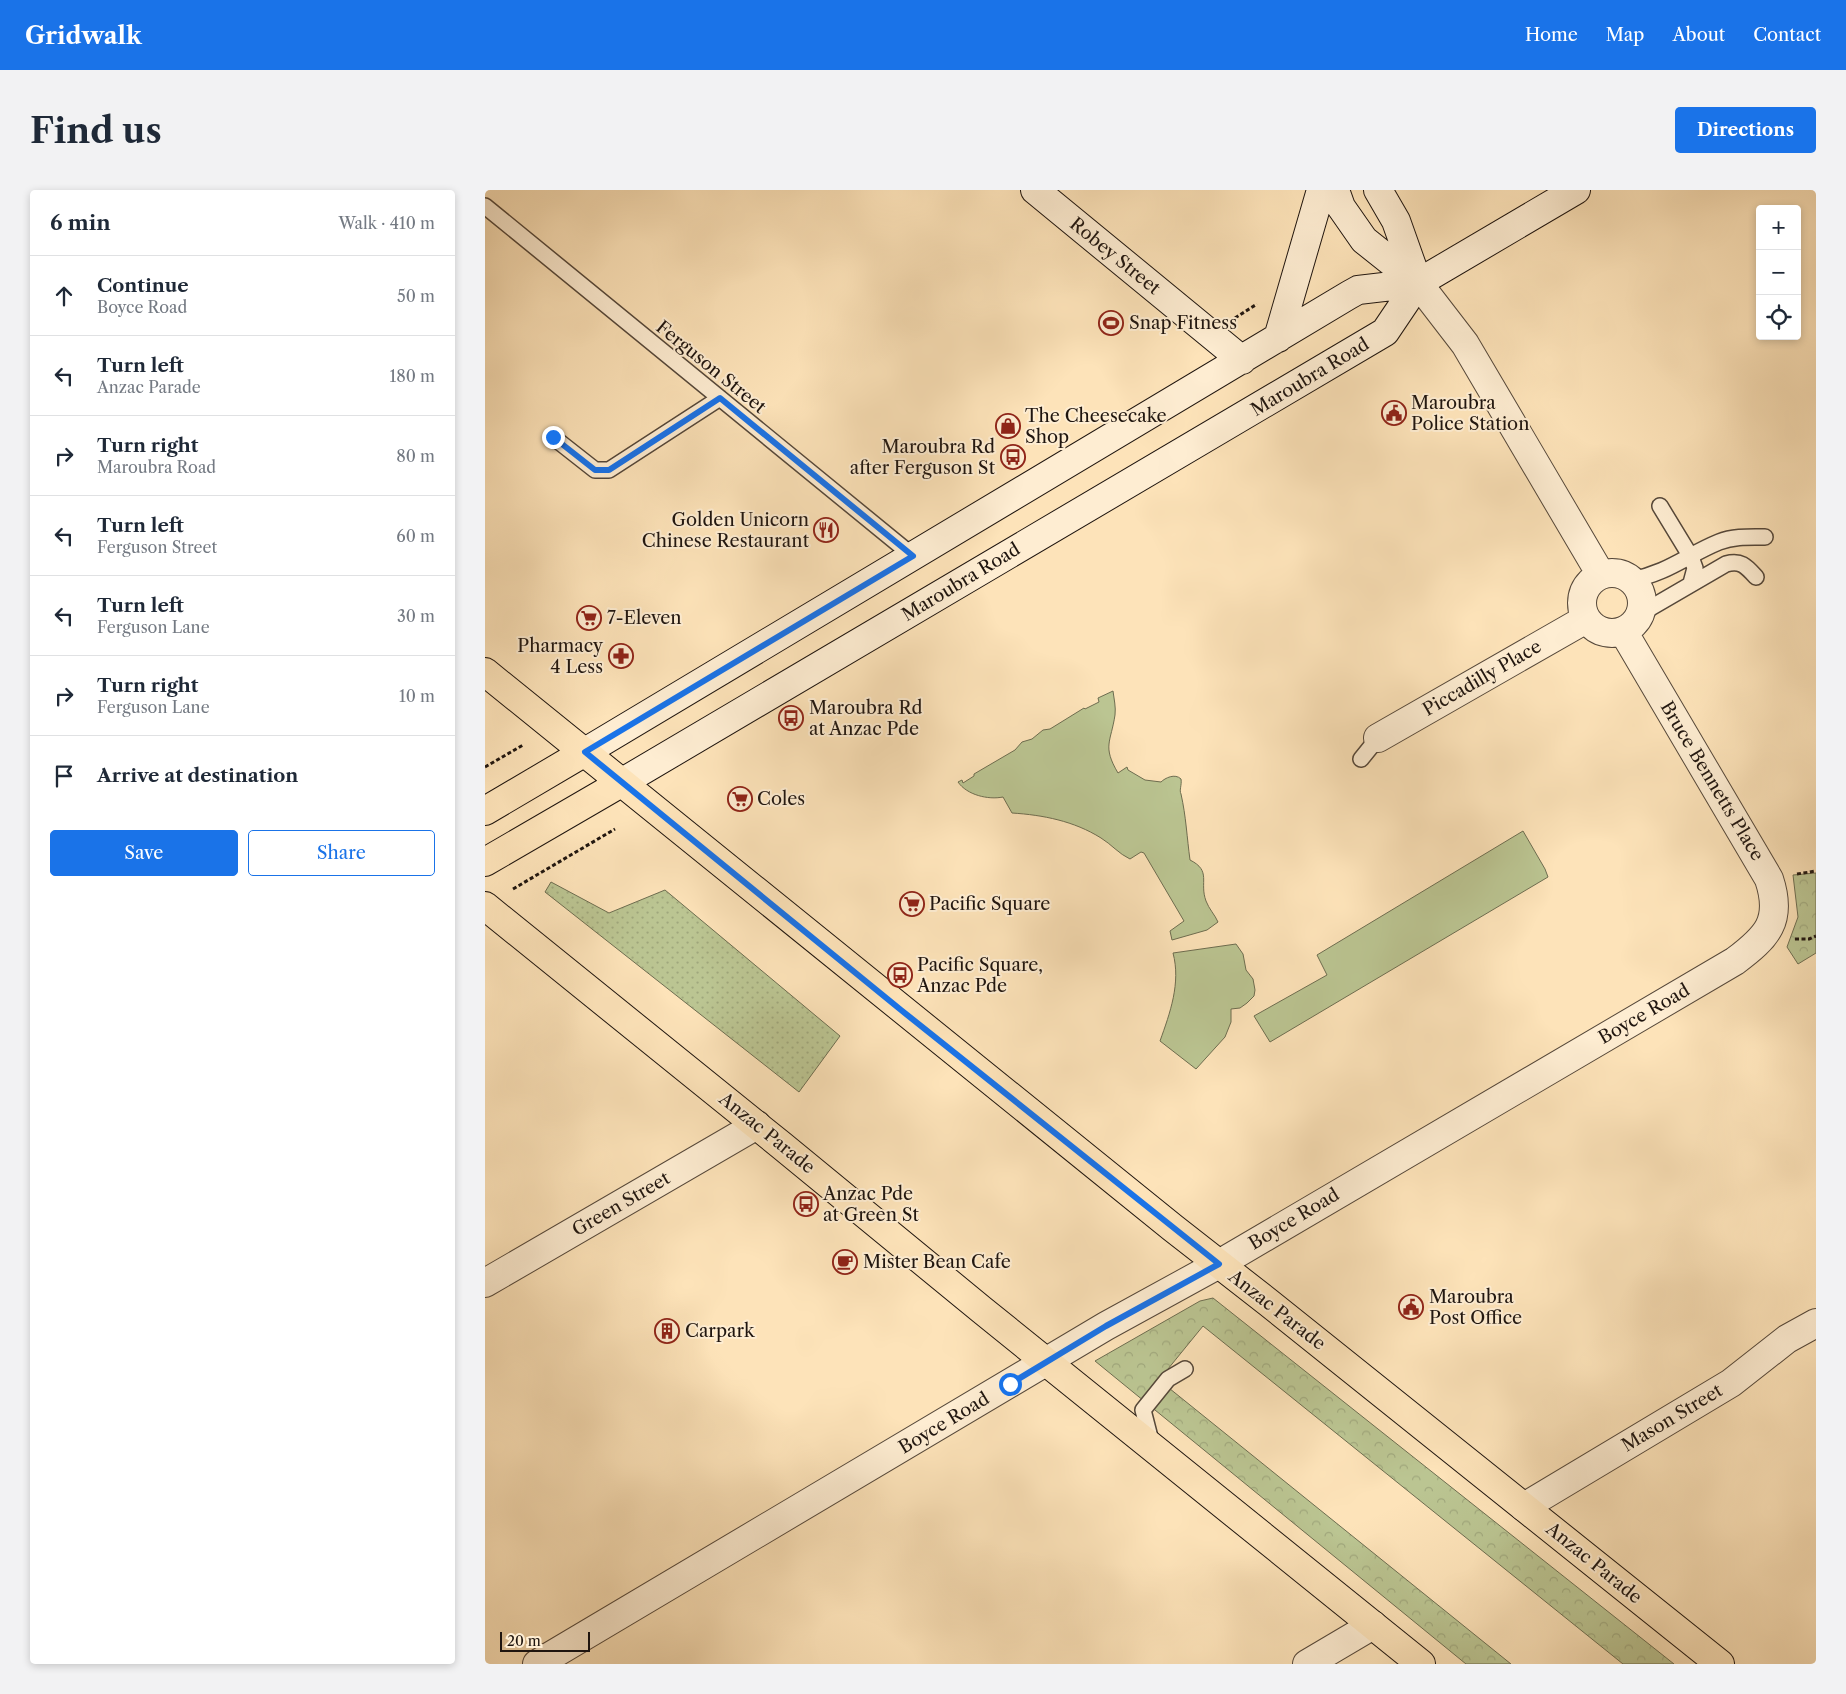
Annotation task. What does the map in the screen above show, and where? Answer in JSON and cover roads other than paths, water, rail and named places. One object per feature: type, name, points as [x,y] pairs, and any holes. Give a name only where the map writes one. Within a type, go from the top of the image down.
[{"type":"main road","name":"Anzac Parade","points":[[485,672],[1219,1264],[1720,1664]]},
{"type":"main road","name":"Maroubra Road","points":[[485,811],[585,752]]},
{"type":"main road","name":"Maroubra Road","points":[[485,862],[621,783]]},
{"type":"main road","name":"Anzac Parade","points":[[485,906],[1153,1449],[1421,1664]]},
{"type":"street","name":"Robey Street","points":[[1035,190],[1242,360]]},
{"type":"street","points":[[1278,338],[1321,190]]},
{"type":"street","points":[[1335,190],[1341,207],[1364,240],[1418,283],[1465,344],[1601,575]]},
{"type":"street","points":[[1378,190],[1396,221],[1418,283]]},
{"type":"street","name":"Maroubra Road","points":[[585,752],[1358,290],[1418,283],[1576,190]]},
{"type":"street","name":"Maroubra Road","points":[[621,783],[1385,332],[1418,283]]},
{"type":"street","points":[[1617,573],[1631,580],[1641,596],[1632,622],[1607,633],[1599,631],[1586,619],[1582,611],[1581,602],[1583,594],[1593,579],[1601,575],[1617,573]]},
{"type":"street","name":"Piccadilly Place","points":[[1378,738],[1586,619]]},
{"type":"street","name":"Bruce Bennetts Place","points":[[1632,622],[1769,879],[1774,892],[1774,907],[1771,921],[1764,937]]},
{"type":"street","name":"Boyce Road","points":[[537,1664],[1106,1326],[1219,1264],[1735,961],[1764,937]]},
{"type":"street","name":"Green Street","points":[[485,1283],[757,1126]]},
{"type":"street","name":"Mason Street","points":[[1524,1507],[1731,1383],[1787,1338],[1816,1323]]},
{"type":"street","points":[[1307,1664],[1373,1625]]},
{"type":"lane","name":"Ferguson Street","points":[[485,206],[913,556]]},
{"type":"lane","points":[[553,437],[595,470],[609,470],[720,398]]},
{"type":"lane","points":[[1660,506],[1691,557],[1695,568],[1691,583]]},
{"type":"lane","points":[[1631,580],[1659,573],[1719,542],[1730,539],[1765,537]]},
{"type":"lane","points":[[1632,622],[1691,583],[1726,564],[1735,562],[1743,564],[1756,577]]},
{"type":"lane","points":[[1361,759],[1378,738]]},
{"type":"lane","points":[[1153,1449],[1143,1410],[1168,1379],[1185,1369]]},
{"type":"place","name":"Snap Fitness","points":[[1111,323]]},
{"type":"place","name":"Maroubra Police Station","points":[[1394,413]]},
{"type":"place","name":"The Cheesecake Shop","points":[[1008,426]]},
{"type":"place","name":"Maroubra Rd after Ferguson St","points":[[1013,457]]},
{"type":"place","name":"Golden Unicorn Chinese Restaurant","points":[[826,530]]},
{"type":"place","name":"7-Eleven","points":[[589,618]]},
{"type":"place","name":"Pharmacy 4 Less","points":[[621,656]]},
{"type":"place","name":"Maroubra Rd at Anzac Pde","points":[[791,718]]},
{"type":"place","name":"Coles","points":[[740,799]]},
{"type":"place","name":"Pacific Square","points":[[912,904]]},
{"type":"place","name":"Pacific Square, Anzac Pde","points":[[900,975]]},
{"type":"place","name":"Anzac Pde at Green St","points":[[806,1204]]},
{"type":"place","name":"Mister Bean Cafe","points":[[845,1262]]},
{"type":"place","name":"Maroubra Post Office","points":[[1411,1307]]},
{"type":"place","name":"Carpark","points":[[667,1331]]}]
